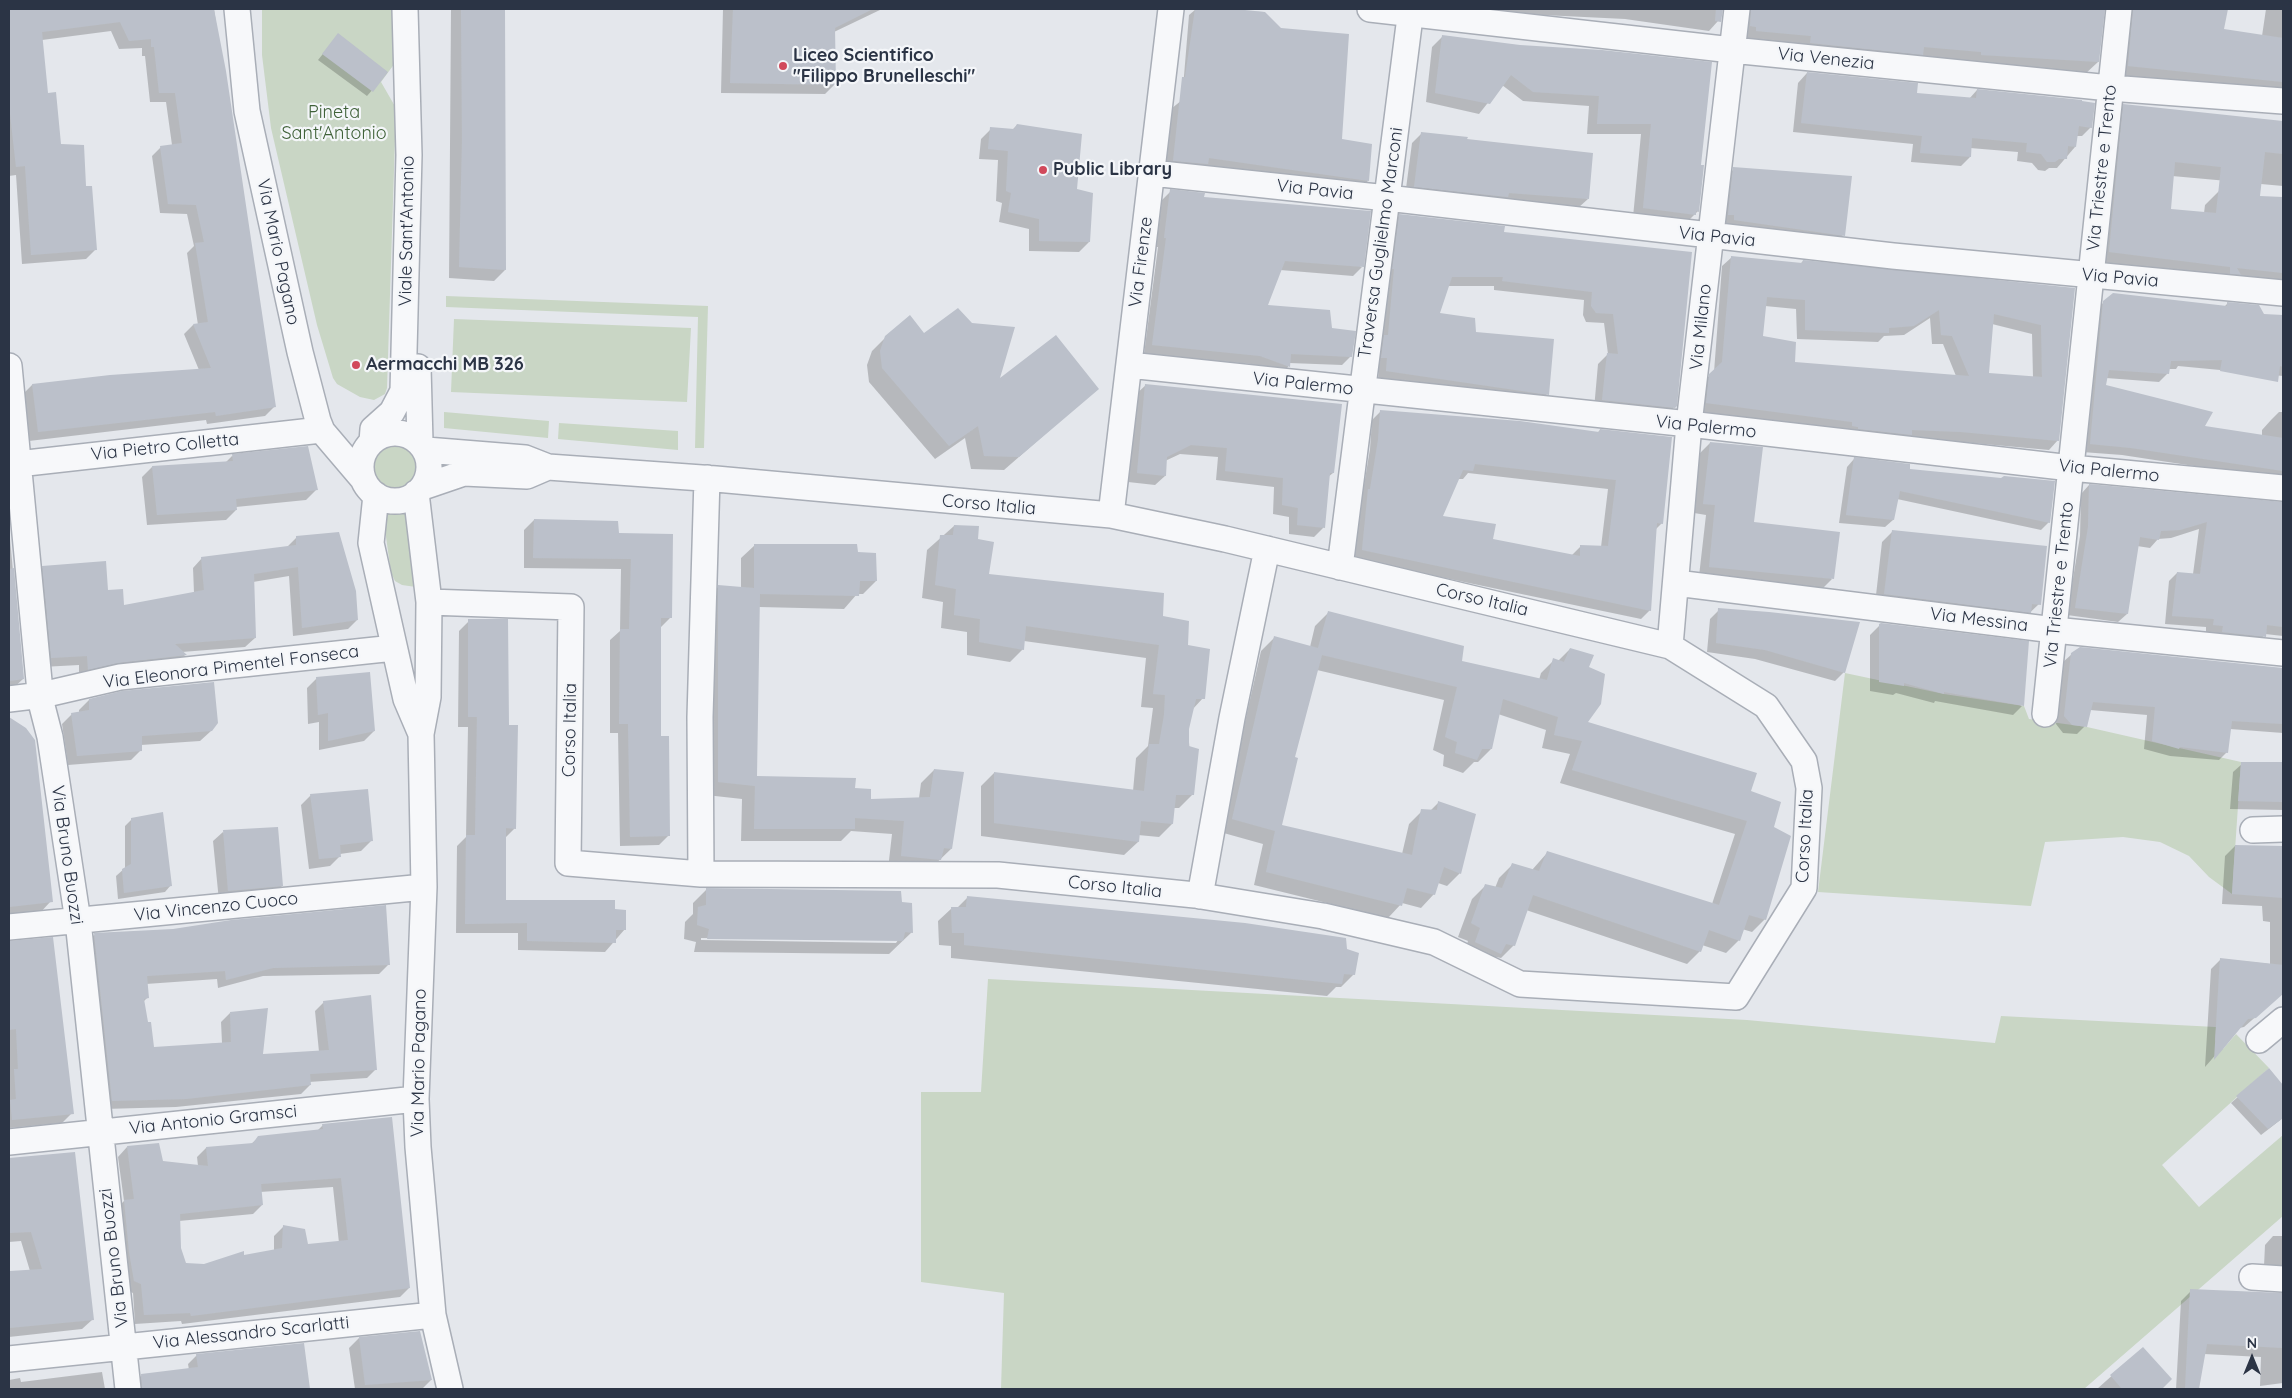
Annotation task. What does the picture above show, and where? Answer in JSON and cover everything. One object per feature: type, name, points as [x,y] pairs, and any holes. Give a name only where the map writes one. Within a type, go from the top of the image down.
[{"type":"street","name":"Via Mario Pagano","points":[[237,9],[247,111],[300,352],[320,425],[369,487]]},
{"type":"street","name":"Viale Sant'Antonio","points":[[372,442],[373,429],[392,412],[403,391],[409,155],[405,9]]},
{"type":"street","name":"Viale Sant'Antonio","points":[[421,9],[422,114],[417,400],[423,446]]},
{"type":"street","name":"Via Firenze","points":[[1111,515],[1171,9]]},
{"type":"street","name":"Via Venezia","points":[[1370,9],[1411,11],[1732,50],[2110,88],[2283,101]]},
{"type":"street","name":"Via Milano","points":[[1670,646],[1690,424],[1737,9]]},
{"type":"street","name":"Via Triestre e Trento","points":[[2045,714],[2119,9]]},
{"type":"street","name":"Traversa Guglielmo Marconi","points":[[1340,567],[1361,390],[1411,11]]},
{"type":"street","name":"Via Pavia","points":[[1152,173],[1711,236],[2283,293]]},
{"type":"street","name":"Via Palermo","points":[[1129,365],[1690,424],[2071,468],[2283,488]]},
{"type":"street","name":"Via Bruno Buozzi","points":[[9,366],[14,464],[42,695],[41,702],[50,737],[78,921],[128,1389]]},
{"type":"street","name":"Via Pietro Colletta","points":[[14,464],[320,425]]},
{"type":"street","points":[[372,442],[380,435],[402,432],[423,446]]},
{"type":"street","name":"Via Mario Pagano","points":[[372,442],[365,450],[362,461],[369,487],[371,543],[406,699],[421,734]]},
{"type":"street","name":"Via Mario Pagano","points":[[423,446],[430,469],[420,490],[429,602],[428,697],[421,734],[424,887],[416,1099],[418,1147],[433,1315],[450,1389]]},
{"type":"street","name":"Corso Italia","points":[[423,446],[525,458],[548,467],[708,478],[1111,515],[1267,549],[1670,646],[1766,706],[1804,761],[1809,788],[1804,888],[1736,997],[1520,984],[1434,942],[1323,916],[1200,896],[998,875],[701,874],[568,863],[571,607],[429,602]]},
{"type":"street","name":"Corso Italia","points":[[420,490],[464,473],[527,476],[548,467]]},
{"type":"street","points":[[701,874],[700,717],[708,478]]},
{"type":"street","points":[[369,487],[396,501],[410,498],[420,490]]},
{"type":"street","points":[[1200,896],[1232,718],[1267,549]]},
{"type":"street","name":"Via Messina","points":[[1676,583],[2054,630],[2283,653]]},
{"type":"street","name":"Via Eleonora Pimentel Fonseca","points":[[9,699],[42,695],[120,678],[394,648]]},
{"type":"street","points":[[2253,830],[2283,829]]},
{"type":"street","name":"Via Vincenzo Cuoco","points":[[9,927],[424,887]]},
{"type":"street","points":[[2259,1040],[2283,1020]]},
{"type":"street","name":"Via Antonio Gramsci","points":[[9,1142],[416,1099]]},
{"type":"street","points":[[2252,1277],[2283,1279]]},
{"type":"street","name":"Via Alessandro Scarlatti","points":[[9,1359],[433,1315]]},
{"type":"green space","name":"Pineta Sant'Antonio","points":[[262,9],[394,9],[395,63],[381,82],[396,108],[387,388],[385,394],[374,400],[360,397],[337,384],[333,378],[317,325],[271,128],[262,55]]},
{"type":"green space","points":[[446,296],[708,306],[704,448],[695,448],[698,317],[446,307]]},
{"type":"green space","points":[[454,319],[691,328],[687,402],[451,392]]},
{"type":"green space","points":[[444,412],[549,421],[548,438],[444,428]]},
{"type":"green space","points":[[559,423],[678,431],[678,450],[558,439]]},
{"type":"green space","points":[[395,442],[404,444],[412,449],[417,457],[419,466],[417,475],[412,483],[404,488],[395,490],[386,488],[378,483],[373,475],[371,466],[373,457],[378,449],[386,444]]},
{"type":"green space","points":[[382,508],[408,509],[416,587],[402,585],[395,581],[391,573]]},
{"type":"green space","points":[[1845,673],[1944,694],[2024,706],[2029,719],[2087,727],[2241,762],[2232,894],[2209,877],[2189,856],[2160,842],[2123,837],[2045,842],[2031,906],[1818,892]]},
{"type":"green space","points":[[988,979],[1747,1020],[1995,1043],[2001,1016],[2216,1027],[2215,1040],[2223,1049],[2236,1034],[2269,1068],[2162,1165],[2199,1207],[2283,1135],[2283,1216],[2084,1389],[1001,1389],[1004,1293],[921,1282],[921,1092],[981,1092]]},
{"type":"building","points":[[9,9],[214,9],[226,71],[276,407],[216,416],[215,412],[38,432],[32,384],[110,375],[211,368],[193,324],[208,322],[195,243],[204,242],[196,205],[168,204],[160,146],[182,143],[175,93],[159,93],[154,47],[151,47],[151,39],[129,41],[120,22],[42,32],[48,93],[56,92],[61,144],[84,145],[86,186],[92,186],[97,250],[31,255],[25,166],[16,167],[9,105]]},
{"type":"building","points":[[461,9],[505,9],[506,270],[459,267],[462,141]]},
{"type":"building","name":"Liceo Scientifico \"Filippo Brunelleschi\"","points":[[733,9],[873,9],[835,28],[836,85],[730,83]]},
{"type":"building","points":[[1195,9],[1235,9],[1265,12],[1281,28],[1349,34],[1342,139],[1372,144],[1369,181],[1209,158],[1208,164],[1173,161],[1182,77],[1185,77]]},
{"type":"building","points":[[1716,9],[1723,9],[1721,22],[1715,21]]},
{"type":"building","points":[[1751,9],[2105,9],[2099,62],[1981,55],[1981,52],[1924,47],[1923,55],[1810,43],[1811,36],[1756,31],[1756,27],[1750,26]]},
{"type":"building","points":[[2133,9],[2228,9],[2224,29],[2283,38],[2283,82],[2128,66]]},
{"type":"building","points":[[338,33],[388,72],[373,92],[322,54]]},
{"type":"building","points":[[1442,35],[1520,45],[1602,50],[1712,62],[1701,165],[1704,165],[1699,212],[1696,211],[1696,215],[1643,208],[1651,124],[1597,124],[1599,96],[1533,92],[1511,75],[1490,104],[1435,93]]},
{"type":"building","points":[[1807,72],[1918,83],[1917,93],[1976,98],[1977,89],[2082,100],[2095,103],[2092,128],[2079,126],[2076,147],[2068,146],[2067,159],[2059,159],[2055,162],[2047,162],[2041,154],[2026,152],[2027,143],[1972,138],[1971,157],[1920,153],[1922,136],[1801,123]]},
{"type":"building","points":[[2123,104],[2283,121],[2283,154],[2265,152],[2260,196],[2283,197],[2283,273],[2237,268],[2241,275],[2230,274],[2230,267],[2109,252]],"holes":[[[2175,162],[2221,167],[2216,213],[2171,209]]]},
{"type":"building","name":"Public Library","points":[[1017,124],[1082,134],[1077,189],[1093,193],[1090,242],[1039,241],[1039,219],[1008,212],[1011,193],[1006,191],[1008,151],[988,149],[990,127],[1014,129]]},
{"type":"building","points":[[1421,132],[1593,153],[1589,199],[1509,193],[1508,197],[1414,187]]},
{"type":"building","points":[[1733,167],[1852,176],[1845,236],[1734,220],[1734,215],[1728,215]]},
{"type":"building","points":[[1170,189],[1205,193],[1204,197],[1371,211],[1364,267],[1285,261],[1268,305],[1330,310],[1332,328],[1356,331],[1352,357],[1291,354],[1290,367],[1260,356],[1152,345],[1166,238],[1164,238]]},
{"type":"building","points":[[1399,214],[1505,226],[1504,232],[1692,252],[1677,406],[1675,408],[1602,400],[1607,353],[1618,354],[1613,314],[1596,313],[1591,306],[1592,292],[1502,281],[1503,277],[1452,277],[1440,313],[1475,318],[1476,332],[1554,339],[1549,395],[1386,371],[1387,358],[1381,358],[1384,335],[1388,335],[1394,269],[1392,269]]},
{"type":"building","points":[[1731,256],[1802,263],[1803,260],[2075,288],[2059,441],[1961,432],[1912,430],[1912,435],[1858,429],[1858,427],[1852,426],[1852,422],[1706,403],[1709,374],[1722,362]],"holes":[[[1767,297],[1805,300],[1805,330],[1889,333],[1889,328],[1914,326],[1939,310],[1941,335],[1952,336],[1969,376],[1795,362],[1796,342],[1763,336]],[[1994,314],[2041,325],[2042,377],[1989,373]]]},
{"type":"building","points":[[2113,293],[2227,306],[2227,302],[2259,305],[2264,314],[2283,315],[2283,367],[2280,366],[2278,382],[2220,371],[2222,360],[2171,361],[2169,374],[2109,370],[2106,385],[2213,412],[2205,426],[2283,438],[2283,471],[2131,448],[2090,444],[2103,301]]},
{"type":"building","points":[[958,308],[972,323],[1015,327],[1000,378],[1056,335],[1099,389],[1019,457],[984,456],[978,426],[949,446],[882,368],[880,351],[885,336],[910,315],[924,333]]},
{"type":"building","points":[[1145,384],[1342,404],[1334,473],[1330,473],[1325,528],[1297,525],[1298,508],[1282,505],[1283,478],[1225,471],[1227,448],[1191,445],[1167,457],[1166,476],[1137,473]]},
{"type":"building","points":[[1380,410],[1520,421],[1599,432],[1600,429],[1672,437],[1663,524],[1657,523],[1651,611],[1362,550],[1368,489],[1370,489],[1378,440]],"holes":[[[1475,464],[1616,480],[1608,546],[1580,545],[1580,556],[1493,539],[1496,524],[1443,516],[1463,470],[1473,471]]]},
{"type":"building","points":[[1710,442],[1763,447],[1754,522],[1840,532],[1834,579],[1709,567],[1715,505],[1703,504]]},
{"type":"building","points":[[308,446],[318,490],[236,499],[237,510],[157,515],[152,466],[233,461],[232,454]]},
{"type":"building","points":[[1854,457],[1910,464],[1910,469],[2055,481],[2050,523],[1900,491],[1894,520],[1846,515]]},
{"type":"building","points":[[2089,484],[2283,502],[2283,627],[2267,625],[2266,637],[2222,632],[2223,626],[2213,625],[2214,619],[2172,616],[2177,572],[2200,574],[2207,522],[2180,530],[2161,531],[2159,540],[2140,537],[2128,614],[2075,608],[2088,527]]},
{"type":"building","points":[[534,519],[618,521],[619,533],[673,534],[672,618],[661,618],[661,736],[669,736],[670,836],[630,837],[628,724],[619,724],[620,629],[629,629],[631,559],[533,558]]},
{"type":"building","points":[[954,525],[979,526],[978,539],[994,542],[989,574],[1164,593],[1163,616],[1189,621],[1188,645],[1210,649],[1205,699],[1196,699],[1189,729],[1189,746],[1199,749],[1194,795],[1176,795],[1173,824],[1141,821],[1139,842],[994,823],[994,772],[1144,791],[1149,744],[1159,744],[1164,715],[1165,695],[1153,694],[1159,645],[1026,626],[1024,650],[979,642],[980,619],[954,615],[956,589],[935,585],[940,535],[953,535]]},
{"type":"building","points":[[1892,530],[2047,546],[2041,605],[2032,604],[2031,613],[1884,594]]},
{"type":"building","points":[[339,532],[356,591],[358,620],[302,628],[298,567],[254,574],[256,638],[175,644],[187,655],[118,663],[88,670],[87,656],[51,658],[42,566],[106,561],[108,590],[123,589],[124,605],[204,590],[201,557],[296,545],[296,536]]},
{"type":"building","points":[[754,544],[857,544],[858,552],[876,553],[877,581],[860,581],[859,596],[760,594],[757,776],[856,778],[855,788],[871,789],[871,799],[930,797],[934,769],[964,772],[952,849],[944,848],[941,860],[901,856],[904,821],[855,818],[855,829],[754,829],[755,786],[718,782],[718,585],[754,588]]},
{"type":"building","points":[[14,568],[24,679],[9,681],[9,569]]},
{"type":"building","points":[[1718,608],[1860,622],[1845,673],[1765,650],[1716,643]]},
{"type":"building","points":[[1328,611],[1464,646],[1462,661],[1547,680],[1553,658],[1564,662],[1570,648],[1594,655],[1589,667],[1605,674],[1601,704],[1588,722],[1757,773],[1751,791],[1781,802],[1774,827],[1791,836],[1766,920],[1749,915],[1740,941],[1709,930],[1701,952],[1533,895],[1515,946],[1506,944],[1501,954],[1475,942],[1480,928],[1471,923],[1485,884],[1502,888],[1512,863],[1539,871],[1547,851],[1719,905],[1747,821],[1572,770],[1582,741],[1554,735],[1558,717],[1503,699],[1492,749],[1482,749],[1477,760],[1455,753],[1457,742],[1445,737],[1457,687],[1322,655],[1295,757],[1298,758],[1282,825],[1412,855],[1421,809],[1437,810],[1438,801],[1476,814],[1461,874],[1444,867],[1435,895],[1407,888],[1402,906],[1266,872],[1275,831],[1232,819],[1274,636],[1318,648]]},
{"type":"building","points":[[468,619],[508,619],[509,725],[518,725],[516,829],[506,828],[506,900],[615,900],[615,909],[626,910],[626,930],[616,930],[616,943],[527,941],[527,923],[465,924],[466,835],[475,835],[477,717],[468,717]]},
{"type":"building","points":[[1879,624],[2029,641],[2024,706],[1944,692],[1944,694],[1904,683],[1904,686],[1879,682]]},
{"type":"building","points":[[2080,647],[2283,668],[2283,724],[2232,721],[2228,753],[2180,747],[2179,749],[2152,741],[2155,707],[2093,702],[2087,727],[2072,725],[2064,716],[2071,653]]},
{"type":"building","points":[[370,672],[375,731],[328,741],[328,713],[318,715],[316,677]]},
{"type":"building","points":[[214,682],[218,723],[212,731],[142,736],[142,751],[77,756],[71,713],[89,710],[89,699],[122,691]]},
{"type":"building","points":[[9,717],[26,728],[35,740],[53,902],[9,907]]},
{"type":"building","points":[[2241,762],[2283,762],[2283,802],[2238,801]]},
{"type":"building","points":[[368,789],[373,841],[340,845],[341,857],[319,859],[310,794]]},
{"type":"building","points":[[163,812],[172,886],[124,893],[122,869],[131,864],[131,818]]},
{"type":"building","points":[[278,827],[283,886],[228,891],[223,830]]},
{"type":"building","points":[[2235,845],[2283,846],[2283,898],[2232,894]]},
{"type":"building","points":[[706,888],[901,891],[902,902],[912,903],[913,933],[905,932],[903,941],[707,939],[709,929],[697,925],[698,907],[706,905]]},
{"type":"building","points":[[967,896],[1245,923],[1346,938],[1347,949],[1359,953],[1355,975],[1344,974],[1342,984],[964,945],[964,933],[952,933],[951,907],[966,907]]},
{"type":"building","points":[[386,905],[390,965],[273,968],[226,980],[225,971],[147,976],[149,998],[144,999],[148,1022],[151,1022],[154,1047],[231,1042],[230,1012],[268,1008],[263,1054],[329,1050],[323,1001],[371,995],[377,1070],[310,1074],[311,1085],[186,1099],[112,1101],[94,933],[173,929],[231,920]]},
{"type":"building","points":[[53,937],[74,1114],[12,1120],[10,1100],[16,1099],[14,1069],[18,1069],[16,1029],[9,1030],[9,941]]},
{"type":"building","points":[[2220,958],[2283,965],[2283,994],[2256,1018],[2248,1019],[2214,1060]]},
{"type":"building","points":[[2269,1068],[2283,1085],[2283,1118],[2268,1129],[2236,1096]]},
{"type":"building","points":[[392,1117],[410,1288],[191,1316],[190,1313],[144,1315],[141,1284],[134,1281],[129,1252],[124,1200],[134,1199],[127,1146],[159,1143],[163,1161],[208,1166],[206,1147],[253,1143],[258,1136],[323,1129],[322,1124]],"holes":[[[341,1178],[348,1240],[308,1244],[305,1229],[283,1225],[282,1248],[244,1255],[244,1251],[204,1264],[186,1263],[181,1248],[180,1214],[263,1205],[261,1184]]]},
{"type":"building","points":[[75,1152],[94,1320],[9,1328],[9,1271],[42,1269],[31,1232],[9,1233],[9,1158]]},
{"type":"building","points":[[2190,1289],[2283,1293],[2283,1348],[2207,1344],[2199,1389],[2185,1389]]},
{"type":"building","points":[[420,1331],[432,1380],[365,1385],[359,1337]]},
{"type":"building","points":[[304,1343],[310,1389],[142,1389],[141,1374],[198,1367],[196,1354]]},
{"type":"building","points":[[2143,1347],[2172,1379],[2162,1389],[2122,1389],[2110,1375]]},
{"type":"place","name":"Liceo Scientifico \"Filippo Brunelleschi\"","points":[[783,66]]},
{"type":"place","name":"Public Library","points":[[1043,170]]},
{"type":"place","name":"Aermacchi MB 326","points":[[356,365]]}]
